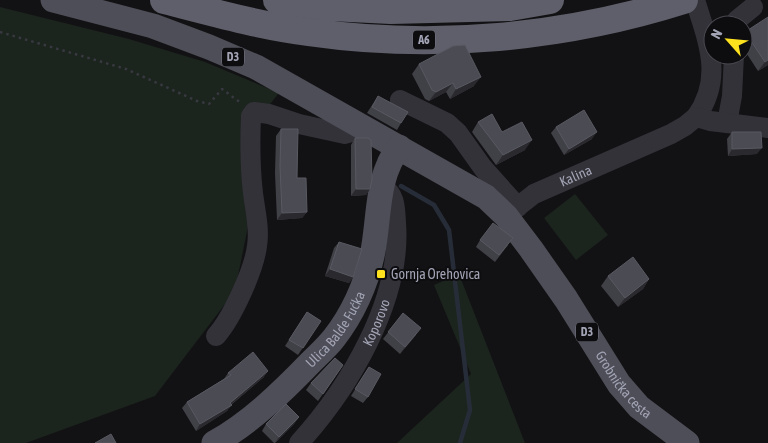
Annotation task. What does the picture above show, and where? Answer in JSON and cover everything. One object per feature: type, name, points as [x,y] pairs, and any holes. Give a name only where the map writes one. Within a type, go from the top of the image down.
[{"type":"highway","name":"A6","points":[[164,0],[243,20],[308,32],[372,39],[403,40],[494,38],[559,29],[633,14],[684,0]]},
{"type":"highway","points":[[278,0],[330,7],[391,10],[510,7],[550,0]]},
{"type":"main road","name":"D3","points":[[53,0],[153,26],[256,67],[512,211]]},
{"type":"main road","name":"Ulica Balde Fućka","points":[[214,443],[258,413],[299,375],[334,338],[352,310],[367,276],[382,186],[388,166],[399,147]]},
{"type":"main road","name":"Grobnička cesta","points":[[512,211],[619,384],[639,407],[687,443]]},
{"type":"street","points":[[695,0],[706,36],[712,69],[710,91],[705,105],[696,117],[710,121],[768,128]]},
{"type":"street","points":[[743,15],[753,7]]},
{"type":"street","points":[[727,123],[732,96],[734,65]]},
{"type":"street","points":[[400,100],[447,123],[458,133],[512,211]]},
{"type":"street","points":[[216,336],[222,330],[239,297],[252,266],[257,247],[251,116],[254,112],[269,114],[299,124],[345,134],[352,132],[360,126]]},
{"type":"street","name":"Kalina","points":[[512,211],[534,194],[671,134],[696,117]]},
{"type":"street","name":"Koporovo","points":[[299,443],[334,398],[355,364],[377,320],[392,277],[396,230],[394,202],[389,191],[382,186]]},
{"type":"path","points":[[0,32],[126,69],[197,101],[209,104],[222,90],[254,112]]},
{"type":"shaded area","points":[[0,7],[129,39],[205,62],[279,93],[259,118],[256,186],[235,291],[155,396],[26,443],[0,443]]},
{"type":"shaded area","points":[[575,194],[608,235],[576,260],[544,218]]},
{"type":"shaded area","points":[[459,274],[525,443],[397,443],[471,374],[434,285]]},
{"type":"building","points":[[768,17],[768,60],[765,62],[753,44],[753,27]]},
{"type":"building","points":[[465,45],[481,77],[456,89],[453,83],[436,92],[432,90],[419,64],[453,46]]},
{"type":"building","points":[[378,96],[408,112],[401,123],[372,107]]},
{"type":"building","points":[[584,110],[597,132],[569,149],[556,127]]},
{"type":"building","points":[[492,114],[502,132],[522,122],[532,140],[503,155],[478,122]]},
{"type":"building","points":[[281,129],[298,129],[297,178],[306,178],[307,212],[282,213]]},
{"type":"building","points":[[732,132],[761,132],[762,148],[732,149]]},
{"type":"building","points":[[355,138],[368,138],[371,140],[372,179],[370,189],[356,189]]},
{"type":"building","points":[[493,223],[513,238],[499,255],[480,240]]},
{"type":"building","points":[[339,242],[362,249],[353,277],[330,269]]},
{"type":"building","points":[[633,257],[649,279],[625,298],[608,276]]},
{"type":"building","points":[[307,312],[321,321],[303,348],[289,340]]},
{"type":"building","points":[[403,313],[421,328],[405,347],[388,332]]},
{"type":"building","points":[[253,352],[268,371],[230,403],[232,405],[200,424],[187,402],[231,375],[228,373]]},
{"type":"building","points":[[335,358],[343,365],[323,394],[311,383]]},
{"type":"building","points":[[369,367],[381,374],[368,397],[355,389]]},
{"type":"building","points":[[286,404],[299,417],[279,437],[266,424]]},
{"type":"building","points":[[111,434],[116,443],[95,443]]},
{"type":"waterway","points":[[401,186],[434,205],[449,230],[470,410],[460,443]]},
{"type":"place","name":"Gornja Orehovica","points":[[381,274]]}]
